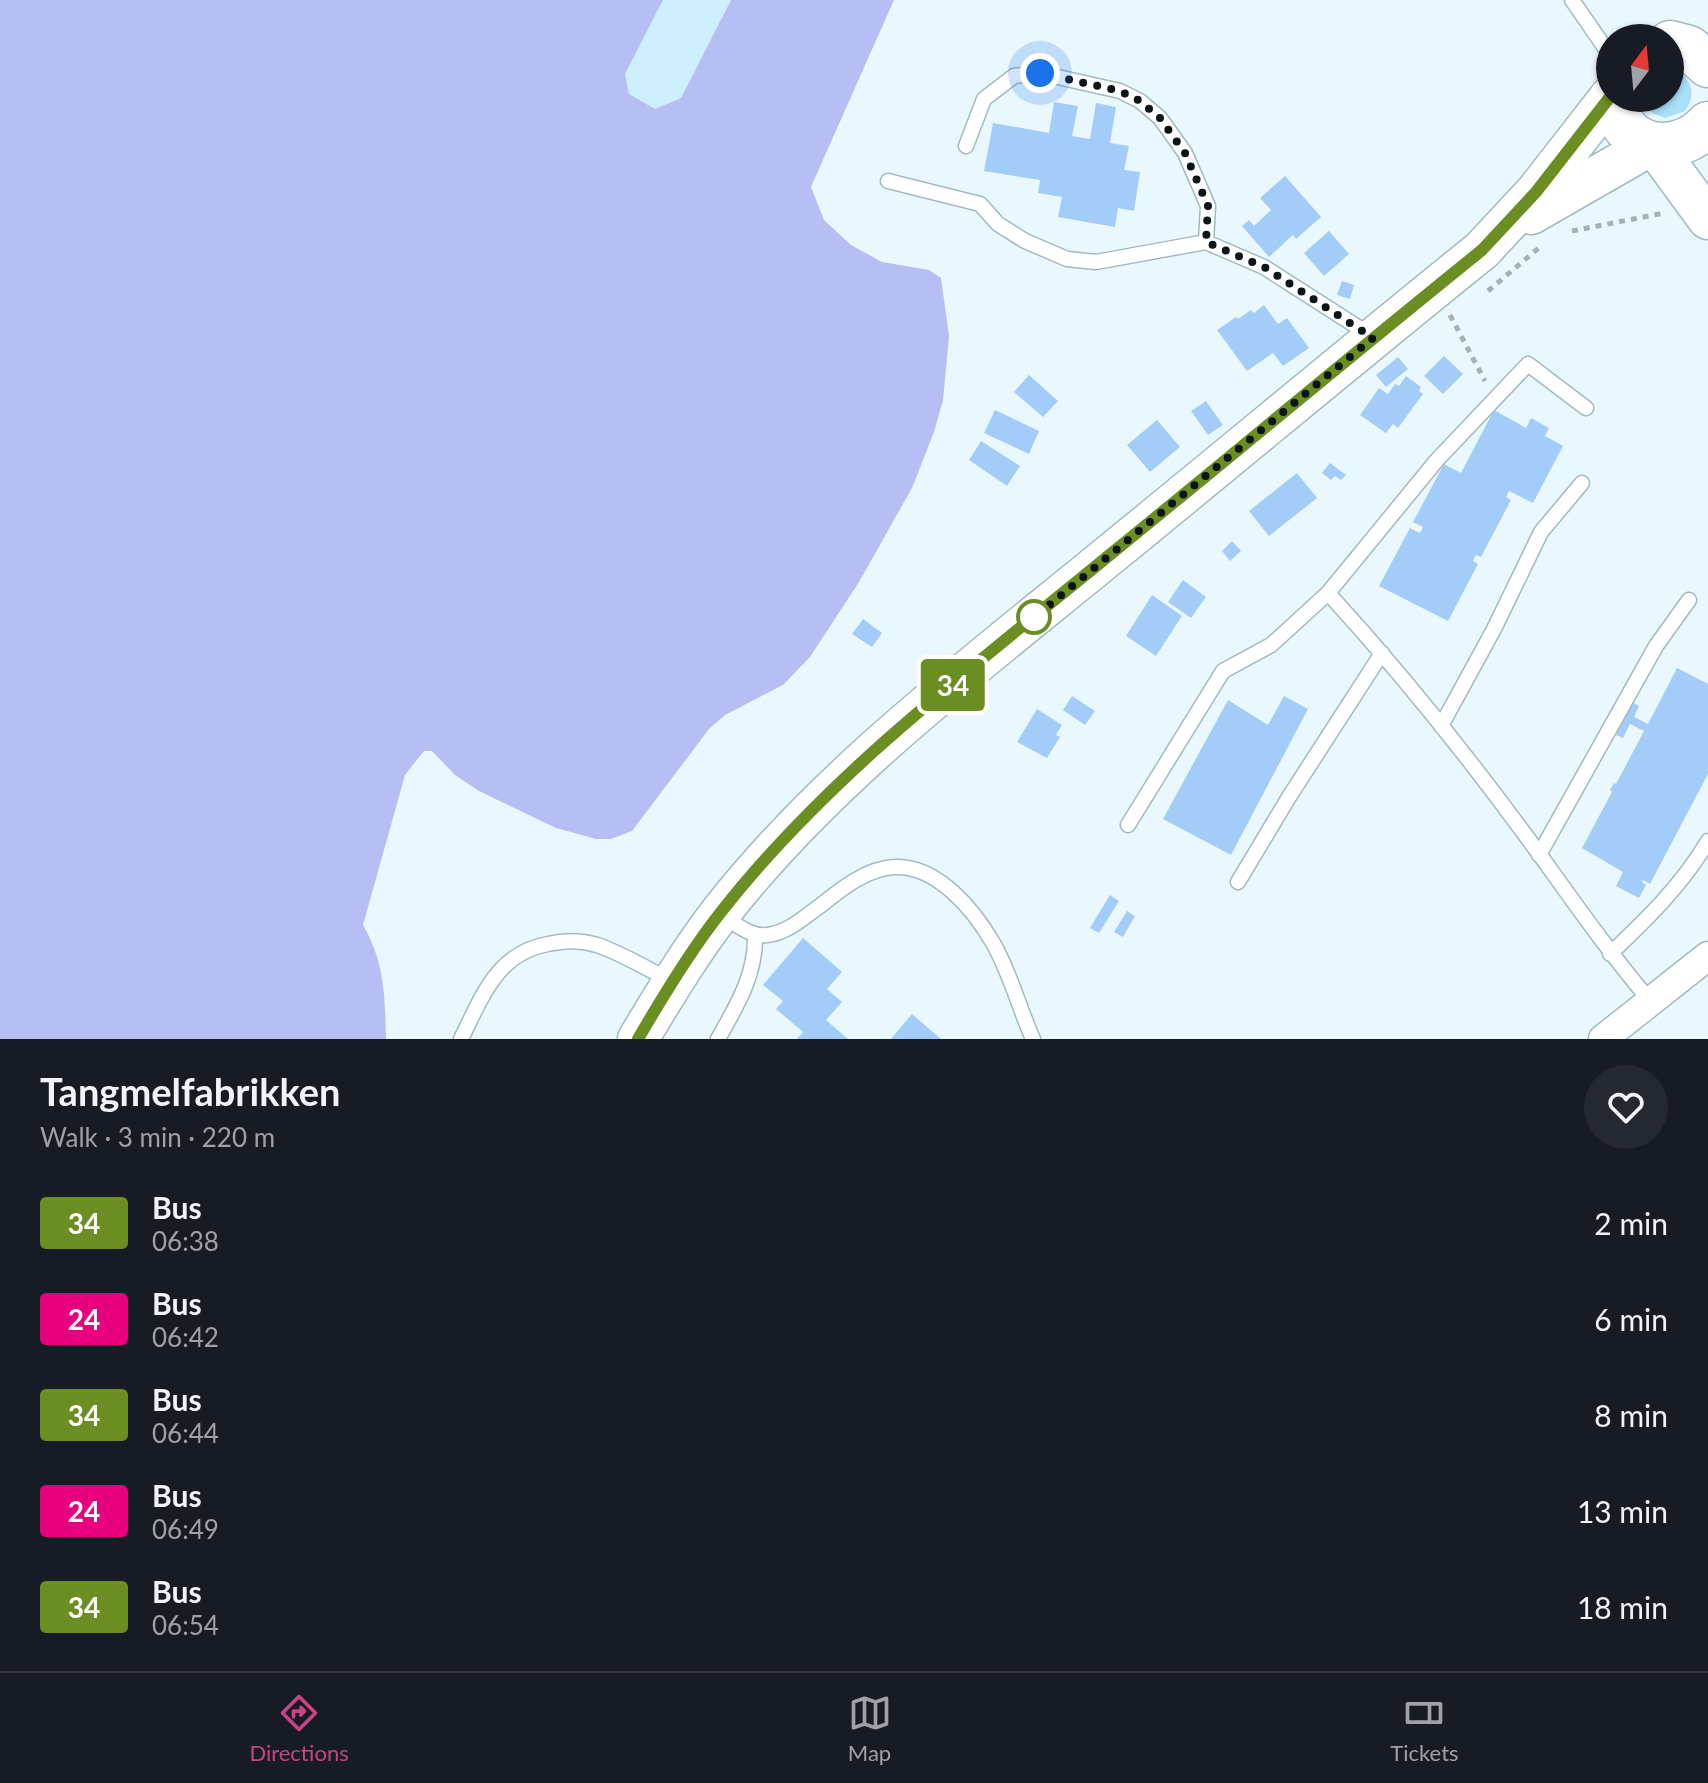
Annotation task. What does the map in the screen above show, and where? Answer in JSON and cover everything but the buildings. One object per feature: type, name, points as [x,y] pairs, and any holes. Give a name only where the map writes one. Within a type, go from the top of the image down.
[{"type":"main road","points":[[1684,35],[1708,22]]},
{"type":"main road","points":[[1684,46],[1708,65]]},
{"type":"main road","points":[[1617,112],[1628,130],[1653,144],[1669,146],[1685,142],[1708,124]]},
{"type":"street","points":[[638,1039],[720,913],[802,820],[913,719],[1482,250],[1536,192],[1601,112]]},
{"type":"street","points":[[1500,232],[1653,144],[1690,215]]},
{"type":"street","points":[[1603,1039],[1708,956]]},
{"type":"lane","points":[[1572,0],[1596,35]]},
{"type":"lane","points":[[966,146],[984,99],[1014,76],[1040,73],[1120,91],[1140,101],[1160,118],[1185,153],[1208,206],[1206,242]]},
{"type":"lane","points":[[888,181],[980,204],[998,224],[1025,241],[1067,259],[1096,262],[1206,242],[1264,267],[1373,338]]},
{"type":"lane","points":[[1128,825],[1223,671],[1271,645],[1328,593],[1437,460],[1528,364],[1586,408]]},
{"type":"lane","points":[[1441,726],[1494,629],[1541,532],[1582,483]]},
{"type":"lane","points":[[1328,593],[1441,726],[1610,954],[1651,1002]]},
{"type":"lane","points":[[1539,855],[1656,646],[1689,600]]},
{"type":"lane","points":[[1238,882],[1382,653]]},
{"type":"lane","points":[[1610,954],[1651,915],[1693,866],[1708,841]]},
{"type":"lane","points":[[720,913],[755,935],[768,936],[799,922],[857,879],[894,867],[914,868],[954,894],[993,943],[1033,1039]]},
{"type":"lane","points":[[718,1039],[749,981],[755,935]]},
{"type":"lane","points":[[461,1039],[489,986],[517,954],[535,946],[569,940],[597,945],[673,982]]},
{"type":"path","points":[[1563,235],[1572,231],[1690,215]]},
{"type":"path","points":[[1449,312],[1494,400]]},
{"type":"shaded area","points":[[0,0],[663,0],[625,74],[629,94],[655,109],[681,98],[731,0],[894,0],[811,187],[824,220],[851,245],[882,262],[929,270],[941,278],[949,336],[943,400],[912,488],[859,582],[810,657],[783,685],[725,715],[709,729],[632,831],[611,839],[596,839],[556,828],[479,791],[455,775],[432,751],[424,751],[405,775],[363,925],[380,967],[386,1039],[0,1039]]},
{"type":"shaded area","points":[[663,0],[731,0],[681,98],[655,109],[629,94],[625,74]]},
{"type":"shaded area","points":[[1684,76],[1692,92],[1684,111]]},
{"type":"shaded area","points":[[1651,112],[1682,112],[1665,118]]},
{"type":"bus line","name":"34","points":[[638,1039],[720,913],[781,841],[813,810],[1027,622],[1482,250],[1536,192],[1598,112]]},
{"type":"route","points":[[1034,617],[1031,620],[1373,338],[1264,267],[1206,242],[1208,206],[1185,153],[1160,118],[1140,101],[1120,91],[1040,73]]}]
